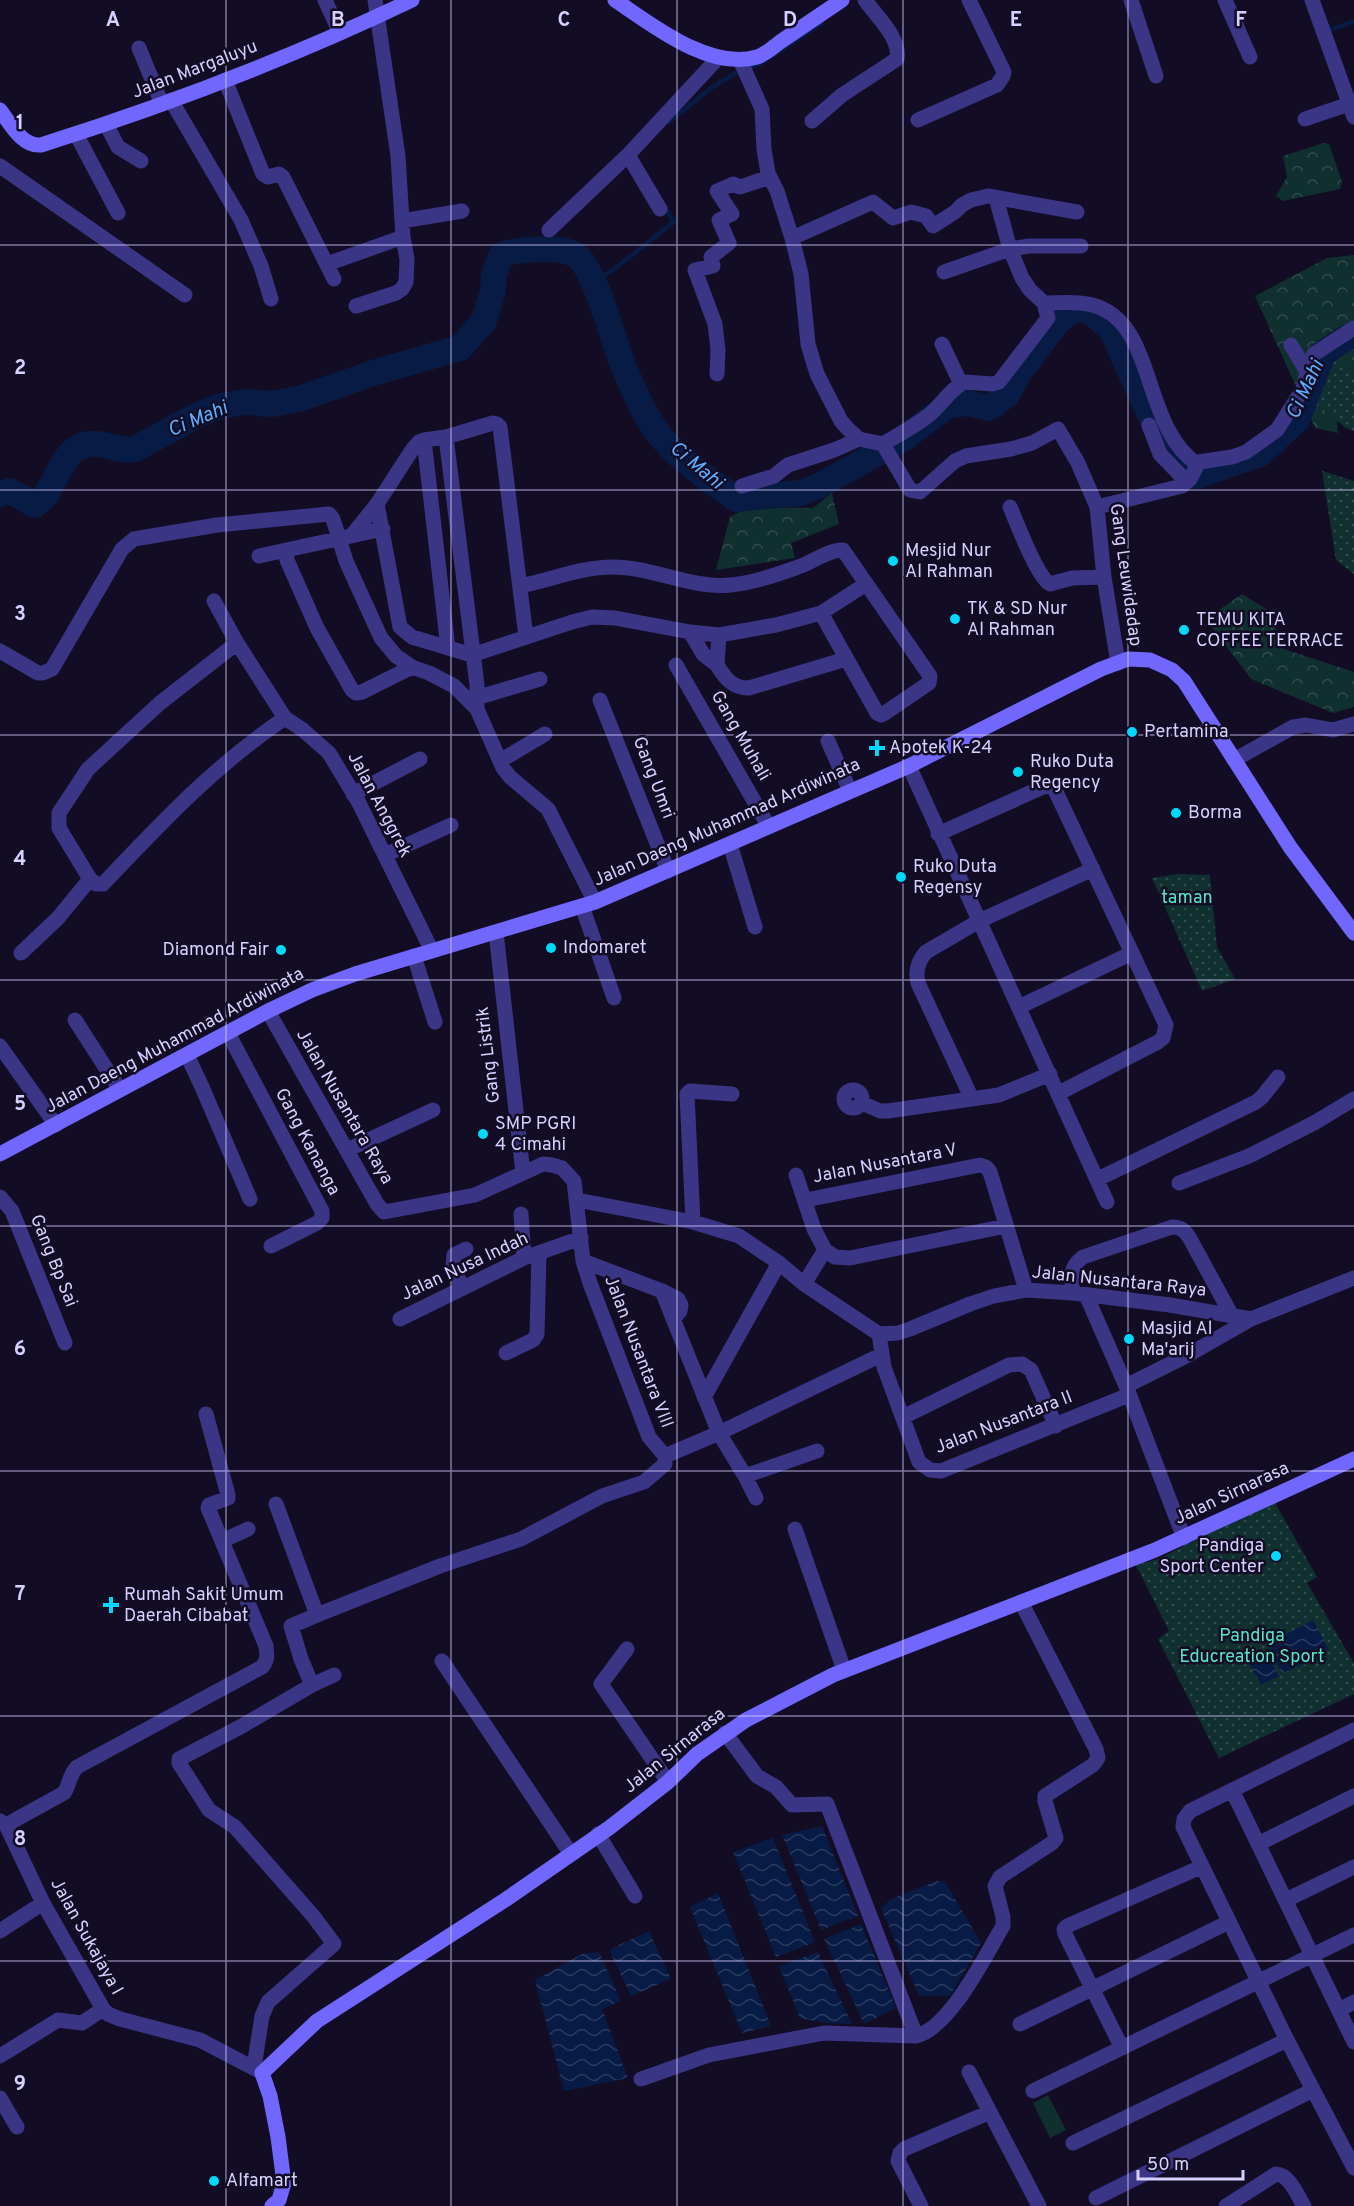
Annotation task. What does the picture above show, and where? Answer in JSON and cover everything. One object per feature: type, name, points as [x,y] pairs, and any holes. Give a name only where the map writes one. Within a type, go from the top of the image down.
[{"type":"main road","name":"Jalan Margaluyu","points":[[0,110],[24,140],[31,145],[41,145],[106,124],[225,80],[340,33],[412,0]]},
{"type":"main road","points":[[615,0],[680,41],[718,58],[740,60],[759,57],[842,0]]},
{"type":"main road","name":"Jalan Daeng Muhammad Ardiwinata","points":[[0,1154],[268,1011],[312,990],[355,974],[588,904],[909,766],[1084,676],[1139,658],[1150,660],[1172,670],[1184,681],[1290,847],[1354,933]]},
{"type":"main road","name":"Jalan Sirnarasa","points":[[258,2070],[317,2021],[505,1900],[640,1805],[697,1754],[746,1720],[844,1670],[1021,1602],[1354,1459]]},
{"type":"main road","points":[[258,2070],[272,2106],[284,2183],[279,2200],[272,2206]]},
{"type":"street","points":[[325,0],[340,33]]},
{"type":"street","points":[[356,306],[402,289],[406,282],[407,260],[403,237],[398,156],[375,0]]},
{"type":"street","points":[[812,122],[842,95],[897,59],[898,51],[895,42],[865,0]]},
{"type":"street","points":[[918,120],[997,85],[1003,76],[1004,72],[969,0]]},
{"type":"street","points":[[1131,0],[1156,76]]},
{"type":"street","points":[[1225,0],[1250,57]]},
{"type":"street","points":[[1305,119],[1352,111],[1312,0]]},
{"type":"street","points":[[139,48],[167,102],[241,220],[261,266],[271,298]]},
{"type":"street","points":[[549,230],[628,155],[718,58]]},
{"type":"street","points":[[740,60],[762,109],[764,149],[770,177],[792,238],[801,274],[808,344],[817,374],[841,421],[859,439],[883,444],[928,416],[945,397],[961,384],[972,381],[993,384],[999,382],[1048,318],[1044,303],[1030,290],[1022,278],[1010,249],[996,198]]},
{"type":"street","points":[[225,80],[263,174],[268,177],[279,174],[283,177],[334,279]]},
{"type":"street","points":[[106,124],[118,147],[141,161]]},
{"type":"street","points":[[76,134],[118,213]]},
{"type":"street","points":[[628,155],[660,208]]},
{"type":"street","points":[[0,166],[185,295]]},
{"type":"street","points":[[717,374],[718,350],[715,324],[695,270],[713,266],[711,257],[729,243],[719,220],[732,214],[717,191],[733,184],[740,187],[770,177]]},
{"type":"street","points":[[792,238],[873,202],[894,218],[911,212],[926,216],[933,226],[971,200],[988,196],[1077,212]]},
{"type":"street","points":[[402,221],[462,211]]},
{"type":"street","points":[[327,264],[403,237]]},
{"type":"street","points":[[944,272],[1010,249],[1029,246],[1081,246]]},
{"type":"street","points":[[1044,303],[1088,303],[1114,315],[1139,351],[1161,416],[1170,435],[1184,453],[1192,473]]},
{"type":"street","points":[[1097,507],[1182,486],[1192,473],[1246,452],[1276,430],[1304,389],[1314,354],[1354,328]]},
{"type":"street","points":[[942,344],[961,384]]},
{"type":"street","points":[[1291,345],[1307,372]]},
{"type":"street","points":[[346,537],[377,504],[412,450],[424,440],[446,438],[493,423],[500,427],[526,637]]},
{"type":"street","points":[[1149,425],[1160,454],[1192,473]]},
{"type":"street","name":"Gang Leuwidadap","points":[[883,444],[910,490],[920,492],[955,461],[966,456],[1011,449],[1032,443],[1058,429],[1078,463],[1097,507],[1104,577],[1118,663]]},
{"type":"street","points":[[446,438],[477,685],[477,704],[500,761],[510,777],[548,809],[588,904],[614,998]]},
{"type":"street","points":[[742,486],[774,476],[788,465],[859,439]]},
{"type":"street","points":[[424,440],[448,648]]},
{"type":"street","points":[[377,504],[400,627],[412,636],[472,655],[592,617],[615,618],[719,635],[776,625],[821,613],[866,584]]},
{"type":"street","points":[[1010,507],[1046,582],[1050,584],[1072,578],[1104,577]]},
{"type":"street","points":[[0,651],[38,672],[43,673],[52,669],[122,549],[135,539],[217,525],[326,514],[333,519],[346,537],[346,561],[381,638],[396,656],[412,667],[454,686],[477,704]]},
{"type":"street","points":[[259,556],[383,529]]},
{"type":"street","points":[[520,586],[549,581],[581,570],[614,567],[729,586],[802,566],[840,549],[845,552],[930,676],[929,683],[881,715],[877,713],[821,613]]},
{"type":"street","points":[[286,551],[287,560],[317,628],[352,690],[356,693],[362,692],[412,667]]},
{"type":"street","name":"Jalan Anggrek","points":[[214,601],[237,644],[285,718],[303,730],[329,753],[385,855],[432,951]]},
{"type":"street","points":[[690,632],[704,654],[717,665],[735,687],[748,688],[846,659]]},
{"type":"street","points":[[717,665],[719,635]]},
{"type":"street","points":[[237,644],[160,703],[88,769],[59,813],[59,828],[90,879],[96,884],[103,884],[174,809],[252,741],[285,718]]},
{"type":"street","name":"Gang Muhali","points":[[676,665],[769,827]]},
{"type":"street","points":[[477,704],[540,679]]},
{"type":"street","name":"Gang Umri","points":[[600,700],[668,871]]},
{"type":"street","points":[[1234,760],[1293,727],[1306,725],[1333,730],[1354,724]]},
{"type":"street","points":[[500,761],[545,734]]},
{"type":"street","points":[[828,741],[850,791]]},
{"type":"street","points":[[353,794],[420,759]]},
{"type":"street","points":[[909,766],[1107,1202]]},
{"type":"street","points":[[938,834],[1043,787],[1051,786],[1055,790],[1166,1025],[1163,1038],[1059,1093]]},
{"type":"street","points":[[385,855],[451,825]]},
{"type":"street","points":[[730,844],[755,927]]},
{"type":"street","points":[[972,1099],[916,974],[920,959],[926,952],[979,921],[1093,869]]},
{"type":"street","points":[[21,953],[58,918],[90,879]]},
{"type":"street","name":"Gang Listrik","points":[[496,932],[524,1173]]},
{"type":"street","points":[[1019,1007],[1132,953]]},
{"type":"street","points":[[414,956],[435,1022]]},
{"type":"street","name":"Jalan Nusantara Raya","points":[[268,1011],[377,1204],[384,1212],[475,1195],[543,1164],[562,1168],[574,1181],[577,1200]]},
{"type":"street","points":[[75,1020],[120,1090]]},
{"type":"street","name":"Gang Kananga","points":[[228,1033],[322,1211],[322,1218],[317,1223],[272,1246]]},
{"type":"street","points":[[0,1046],[56,1125]]},
{"type":"street","points":[[187,1055],[250,1199]]},
{"type":"street","points":[[862,1103],[880,1111],[888,1111],[999,1095],[1050,1074]]},
{"type":"street","points":[[1098,1179],[1256,1102],[1262,1098],[1278,1077]]},
{"type":"street","points":[[693,1222],[687,1094],[690,1091],[732,1094]]},
{"type":"street","points":[[1179,1183],[1249,1156],[1314,1123],[1354,1099]]},
{"type":"street","points":[[347,1150],[433,1110]]},
{"type":"street","name":"Jalan Nusantara V","points":[[806,1200],[980,1165],[986,1167],[990,1172],[1026,1290]]},
{"type":"street","points":[[796,1175],[814,1229],[825,1250],[835,1257],[850,1258],[1006,1226]]},
{"type":"street","name":"Gang Bp Sai","points":[[0,1197],[12,1211],[65,1343]]},
{"type":"street","points":[[577,1200],[693,1222],[739,1236],[779,1263],[804,1284],[879,1334]]},
{"type":"street","name":"Jalan Nusantara VIII","points":[[577,1200],[583,1261],[590,1283],[649,1437],[665,1456],[719,1433],[881,1355]]},
{"type":"street","points":[[521,1214],[524,1258]]},
{"type":"street","points":[[1182,1533],[1128,1391],[1079,1294],[1071,1272],[1076,1261],[1083,1257],[1134,1238],[1178,1227],[1184,1230],[1189,1237],[1231,1314]]},
{"type":"street","name":"Jalan Nusa Indah","points":[[400,1319],[524,1258],[580,1238]]},
{"type":"street","points":[[462,1288],[452,1261],[454,1255],[466,1249]]},
{"type":"street","points":[[804,1284],[825,1250]]},
{"type":"street","points":[[506,1353],[533,1340],[537,1334],[539,1253]]},
{"type":"street","points":[[583,1261],[678,1299],[681,1305],[673,1319],[719,1433],[756,1498]]},
{"type":"street","points":[[704,1397],[779,1263]]},
{"type":"street","points":[[1251,1319],[1354,1278]]},
{"type":"street","name":"Jalan Nusantara Raya","points":[[879,1334],[897,1333],[978,1301],[1026,1290],[1079,1294],[1231,1314],[1251,1319]]},
{"type":"street","name":"Jalan Nusantara II","points":[[879,1334],[881,1355],[919,1462],[930,1470],[941,1471],[1056,1426],[1128,1391],[1251,1319]]},
{"type":"street","points":[[903,1417],[1009,1365],[1022,1364],[1031,1370],[1056,1426]]},
{"type":"street","points":[[3,1823],[64,1793],[69,1777],[77,1767],[262,1667],[267,1657],[266,1646],[208,1506],[228,1498],[228,1495],[206,1414]]},
{"type":"street","points":[[745,1476],[818,1451]]},
{"type":"street","points":[[312,1685],[291,1626],[440,1566],[521,1539],[602,1496],[644,1482],[665,1464],[665,1456]]},
{"type":"street","points":[[276,1504],[317,1615]]},
{"type":"street","points":[[222,1541],[248,1529]]},
{"type":"street","points":[[795,1529],[844,1670]]},
{"type":"street","points":[[640,2079],[709,2055],[824,2033],[916,2036],[927,2034],[949,2014],[1003,1926],[1003,1917],[995,1887],[1000,1877],[1052,1843],[1056,1838],[1045,1796],[1093,1765],[1098,1758],[1096,1749],[1021,1602]]},
{"type":"street","points":[[627,1649],[601,1684],[668,1782]]},
{"type":"street","points":[[442,1661],[571,1854]]},
{"type":"street","points":[[258,2070],[262,2016],[268,2002],[334,1944],[314,1917],[235,1827],[209,1810],[179,1763],[179,1759],[334,1675]]},
{"type":"street","points":[[1354,1730],[1190,1811],[1184,1819],[1183,1827],[1287,2040],[1313,2090],[1348,2145],[1354,2168]]},
{"type":"street","points":[[725,1733],[757,1776],[776,1787],[787,1802],[798,1806],[827,1804],[916,2036]]},
{"type":"street","points":[[1232,1790],[1354,2042]]},
{"type":"street","points":[[1258,1844],[1354,1796]]},
{"type":"street","name":"Jalan Sukajaya I","points":[[3,1823],[43,1903],[103,2009],[120,2019],[200,2040],[258,2070]]},
{"type":"street","points":[[598,1834],[634,1896]]},
{"type":"street","points":[[1122,2048],[1064,1929],[1201,1867]]},
{"type":"street","points":[[1286,1900],[1354,1867]]},
{"type":"street","points":[[0,1931],[43,1903]]},
{"type":"street","points":[[1020,2024],[1229,1922]]},
{"type":"street","points":[[1033,2091],[1354,1935]]},
{"type":"street","points":[[1339,2010],[1354,2002]]},
{"type":"street","points":[[0,2056],[58,2020],[82,2023],[103,2009]]},
{"type":"street","points":[[1073,2143],[1287,2040]]},
{"type":"street","points":[[969,2072],[1039,2206]]},
{"type":"street","points":[[1096,2198],[1313,2090]]},
{"type":"street","points":[[0,2098],[17,2127]]},
{"type":"street","points":[[921,2206],[898,2161],[900,2153],[904,2149],[990,2112]]},
{"type":"street","points":[[1229,2205],[1276,2174],[1287,2179],[1304,2206]]},
{"type":"green space","points":[[1324,143],[1329,144],[1342,182],[1340,189],[1283,201],[1276,196],[1287,177],[1283,156]]},
{"type":"green space","points":[[1354,255],[1354,413],[1336,414],[1338,433],[1315,428],[1255,296],[1327,258]]},
{"type":"green space","points":[[1342,357],[1354,374],[1354,431],[1346,428],[1313,402],[1318,373]]},
{"type":"green space","points":[[1322,471],[1354,481],[1354,574],[1336,560]]},
{"type":"green space","points":[[832,493],[839,524],[791,543],[795,558],[716,570],[730,517],[749,507],[813,508]]},
{"type":"green space","points":[[1242,594],[1268,610],[1284,649],[1354,672],[1354,707],[1333,713],[1251,679],[1206,619]]},
{"type":"green space","name":"taman","points":[[1178,874],[1210,875],[1217,947],[1235,979],[1202,991],[1152,878]]},
{"type":"green space","name":"Pandiga Educreation Sport","points":[[1274,1501],[1317,1577],[1307,1583],[1354,1663],[1354,1694],[1219,1758],[1158,1639],[1169,1631],[1136,1565],[1158,1559]]},
{"type":"green space","points":[[1048,2095],[1066,2130],[1050,2138],[1033,2103]]},
{"type":"water","points":[[1313,1620],[1329,1650],[1282,1674],[1267,1644]]},
{"type":"water","points":[[1265,1650],[1279,1676],[1261,1685],[1247,1659]]},
{"type":"water","points":[[822,1826],[858,1916],[821,1930],[782,1835]]},
{"type":"water","points":[[773,1838],[815,1942],[776,1957],[733,1852]]},
{"type":"water","points":[[937,1881],[945,1882],[981,1943],[950,1996],[919,1996],[881,1908],[891,1899]]},
{"type":"water","points":[[718,1893],[771,2026],[742,2033],[690,1907]]},
{"type":"water","points":[[861,1924],[896,2008],[864,2024],[824,1939]]},
{"type":"water","points":[[649,1931],[671,1979],[631,1996],[609,1950]]},
{"type":"water","points":[[599,1952],[621,2001],[602,2009],[628,2078],[564,2091],[535,1980],[582,1954]]},
{"type":"water","points":[[818,1952],[852,2024],[826,2023],[800,2018],[779,1966]]},
{"type":"waterway","points":[[1328,26],[1330,30],[1354,21]]},
{"type":"waterway","points":[[774,55],[822,23]]},
{"type":"waterway","points":[[751,68],[765,61]]},
{"type":"waterway","points":[[669,122],[711,88],[739,71]]},
{"type":"waterway","points":[[593,282],[614,269],[674,222],[665,208]]},
{"type":"waterway","name":"Ci Mahi","points":[[0,494],[10,491],[35,505],[50,489],[67,457],[80,446],[101,444],[129,450],[135,449],[196,416],[220,406],[246,402],[273,404],[302,398],[373,373],[460,348],[484,321],[501,255],[518,251],[561,250],[577,256],[584,263],[597,290],[626,372],[651,423],[659,435],[679,455],[736,499],[800,493],[819,486],[903,439],[948,405],[968,403],[989,408],[1007,395],[1018,374],[1055,325],[1067,313],[1078,309],[1087,309],[1111,329],[1168,455],[1197,476],[1260,454],[1297,420],[1323,353],[1346,338]]},
{"type":"place","name":"Mesjid Nur Al Rahman","points":[[893,561]]},
{"type":"place","name":"TK & SD Nur Al Rahman","points":[[955,619]]},
{"type":"place","name":"TEMU KITA COFFEE TERRACE","points":[[1184,630]]},
{"type":"place","name":"Pertamina","points":[[1132,732]]},
{"type":"place","name":"Apotek K-24","points":[[877,748]]},
{"type":"place","name":"Ruko Duta Regency","points":[[1018,772]]},
{"type":"place","name":"Borma","points":[[1176,813]]},
{"type":"place","name":"Ruko Duta Regensy","points":[[901,877]]},
{"type":"place","name":"Indomaret","points":[[551,948]]},
{"type":"place","name":"Diamond Fair","points":[[281,950]]},
{"type":"place","name":"SMP PGRI 4 Cimahi","points":[[483,1134]]},
{"type":"place","name":"Masjid Al Ma'arij","points":[[1129,1339]]},
{"type":"place","name":"Pandiga Sport Center","points":[[1276,1556]]},
{"type":"place","name":"Rumah Sakit Umum Daerah Cibabat","points":[[111,1605]]},
{"type":"place","name":"Alfamart","points":[[214,2181]]}]
